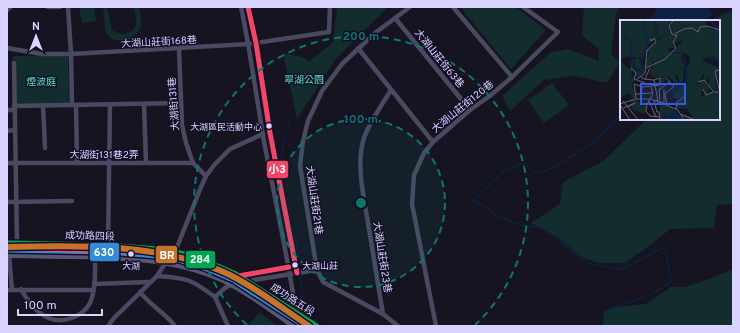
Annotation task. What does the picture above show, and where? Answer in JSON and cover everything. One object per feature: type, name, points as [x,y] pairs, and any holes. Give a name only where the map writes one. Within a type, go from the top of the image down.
[{"type":"main road","name":"成功路四段","points":[[7,243],[108,245],[171,250]]},
{"type":"main road","name":"成功路五段","points":[[171,250],[209,262],[247,281],[317,326]]},
{"type":"main road","points":[[8,255],[142,259],[166,262]]},
{"type":"main road","name":"成功路五段","points":[[166,262],[189,268],[232,284],[258,300],[294,326]]},
{"type":"street","points":[[7,10],[11,7]]},
{"type":"street","points":[[48,7],[60,7]]},
{"type":"street","points":[[68,7],[77,163]]},
{"type":"street","points":[[241,7],[249,44],[263,134],[296,312]]},
{"type":"street","name":"大湖山莊街168巷","points":[[7,48],[42,54],[71,54],[249,44],[329,32],[330,7]]},
{"type":"street","name":"大湖山莊街21巷","points":[[317,270],[300,166],[303,141],[308,121],[322,91],[342,64],[375,33],[410,7]]},
{"type":"street","points":[[453,7],[512,77]]},
{"type":"street","name":"大湖山莊街120巷","points":[[436,326],[412,204],[414,175],[424,153],[433,142],[470,110],[512,77],[558,32],[523,7]]},
{"type":"street","name":"大湖山莊街63巷","points":[[396,18],[470,110]]},
{"type":"street","points":[[358,48],[433,142]]},
{"type":"street","name":"大湖街131巷","points":[[179,49],[182,125],[193,163],[206,176]]},
{"type":"street","points":[[14,63],[17,243],[8,255],[9,290],[94,290]]},
{"type":"street","name":"大湖山莊街23巷","points":[[383,314],[364,199],[361,152],[364,137],[391,90]]},
{"type":"street","points":[[7,110],[43,105],[180,103]]},
{"type":"street","points":[[144,104],[146,162]]},
{"type":"street","points":[[43,105],[45,148]]},
{"type":"street","points":[[108,245],[110,105]]},
{"type":"street","points":[[7,131],[15,130]]},
{"type":"street","points":[[108,326],[149,282],[157,276],[166,262],[171,250],[177,247],[206,176],[215,164],[230,149],[263,134]]},
{"type":"street","name":"大湖街131巷2弄","points":[[7,163],[193,163]]},
{"type":"street","points":[[7,202],[72,201]]},
{"type":"street","points":[[21,289],[27,300],[40,314],[52,320],[65,320],[79,316],[90,302],[94,290],[95,257]]},
{"type":"street","points":[[215,297],[232,284],[317,270],[323,282],[383,314],[398,326]]},
{"type":"street","points":[[157,276],[179,277],[190,280],[215,297],[228,326]]},
{"type":"street","points":[[94,284],[149,282]]},
{"type":"street","points":[[140,292],[146,301],[174,326]]},
{"type":"green space","points":[[79,7],[94,7],[96,21],[82,23]]},
{"type":"green space","points":[[103,7],[107,7],[112,30],[126,34],[133,31],[135,28],[136,20],[134,7],[139,7],[141,26],[139,31],[131,38],[126,40],[121,41],[112,39],[106,30]]},
{"type":"green space","name":"翠湖公園","points":[[337,7],[388,7],[335,60],[297,119],[283,53],[305,58],[309,62],[333,42]]},
{"type":"green space","points":[[460,7],[516,7],[546,30],[511,69]]},
{"type":"green space","points":[[584,7],[620,7],[616,14],[611,54],[620,62],[607,83],[575,76],[544,80],[510,111],[502,96],[551,52],[568,49],[599,61],[599,50],[582,35]]},
{"type":"green space","points":[[733,10],[733,204],[717,205],[714,228],[670,229],[625,263],[598,263],[583,258],[557,237],[531,223],[560,204],[563,182],[603,161],[646,120],[720,120],[720,20],[716,20],[720,16]]},
{"type":"green space","name":"煙波庭","points":[[13,56],[68,56],[69,105],[14,106]]},
{"type":"green space","points":[[552,83],[569,105],[544,123],[528,100]]},
{"type":"green space","points":[[733,269],[733,326],[604,326],[603,312],[615,307],[646,304],[671,287],[685,287]]},
{"type":"green space","points":[[260,312],[277,326],[247,326]]},
{"type":"water","points":[[656,7],[708,7],[713,14],[704,20],[649,20],[655,13]]},
{"type":"waterway","points":[[713,20],[719,15],[733,12]]},
{"type":"waterway","points":[[603,326],[604,312],[607,310],[632,302],[655,292],[670,282],[671,278],[665,249],[663,248],[653,252],[643,259],[622,269],[589,264],[541,227],[527,227],[509,221],[494,214],[482,204],[473,201],[505,170],[525,164],[535,173],[543,172],[563,162],[605,132],[620,115]]},
{"type":"waterway","points":[[288,125],[289,119]]},
{"type":"waterway","points":[[285,134],[279,171],[297,248],[299,268]]},
{"type":"waterway","points":[[300,277],[304,305]]},
{"type":"transit line","name":"小3","points":[[248,7],[256,43],[270,133],[297,273]]},
{"type":"transit line","name":"284","points":[[7,243],[108,245],[171,250],[209,262],[236,274],[317,326]]},
{"type":"transit line","name":"BR","points":[[7,247],[63,246],[121,248],[177,257],[230,275],[309,326]]},
{"type":"transit line","name":"小3","points":[[7,248],[141,252],[167,255],[191,261],[233,277],[289,267]]},
{"type":"transit line","name":"630","points":[[7,250],[108,252],[170,257],[207,269],[233,280],[304,326]]},
{"type":"place","name":"大湖區民活動中心","points":[[269,126]]},
{"type":"place","name":"大湖","points":[[131,254]]},
{"type":"place","name":"大湖山莊","points":[[295,265]]}]
